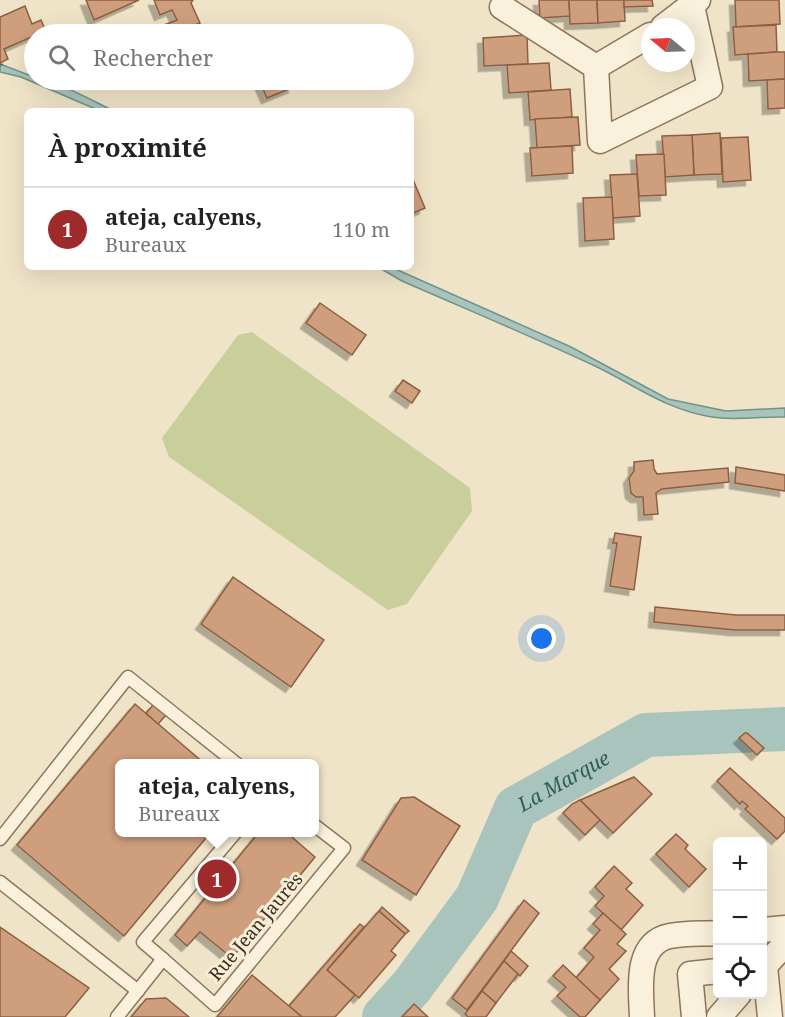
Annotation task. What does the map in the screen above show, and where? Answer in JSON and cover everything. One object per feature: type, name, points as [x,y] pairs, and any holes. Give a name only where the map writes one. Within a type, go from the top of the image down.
[{"type":"street","points":[[596,67],[600,141],[710,87],[695,3],[675,18]]},
{"type":"street","points":[[502,7],[596,67]]},
{"type":"street","points":[[596,67],[641,40]]},
{"type":"street","points":[[767,930],[785,928]]},
{"type":"street","points":[[642,1017],[642,967],[652,947],[669,936],[713,933]]},
{"type":"street","points":[[767,963],[785,944]]},
{"type":"street","points":[[694,1017],[690,974],[713,971]]},
{"type":"street","points":[[767,996],[770,1017]]},
{"type":"street","points":[[719,1017],[735,999]]},
{"type":"lane","points":[[0,839],[128,677],[231,759]]},
{"type":"lane","name":"Rue Jean Jaurès","points":[[232,837],[144,942],[215,1005],[344,848],[319,828]]},
{"type":"lane","points":[[0,882],[138,991]]},
{"type":"lane","points":[[117,1017],[163,959]]},
{"type":"green space","points":[[252,332],[470,488],[472,511],[407,604],[388,610],[169,457],[162,438],[238,335]]},
{"type":"water","points":[[0,64],[24,73],[24,78],[21,77],[0,72]]},
{"type":"water","points":[[51,90],[70,90],[108,108],[93,108]]},
{"type":"water","points":[[383,270],[398,270],[571,347],[668,399],[726,411],[785,408],[785,417],[721,418],[680,409],[595,366],[402,281]]},
{"type":"building","points":[[86,0],[139,0],[94,20]]},
{"type":"building","points":[[154,0],[193,0],[191,3],[200,23],[167,24],[177,20],[172,10],[160,15]]},
{"type":"building","points":[[539,0],[569,0],[570,16],[540,18]]},
{"type":"building","points":[[569,0],[597,0],[598,23],[570,24]]},
{"type":"building","points":[[597,0],[624,0],[625,21],[598,23]]},
{"type":"building","points":[[624,0],[652,0],[653,6],[624,7]]},
{"type":"building","points":[[735,0],[779,0],[780,24],[736,27]]},
{"type":"building","points":[[25,6],[32,24],[24,24],[24,40],[4,49],[8,59],[0,63],[0,17]]},
{"type":"building","points":[[776,25],[777,52],[735,55],[733,27]]},
{"type":"building","points":[[527,35],[528,64],[484,66],[483,38]]},
{"type":"building","points":[[785,52],[785,79],[749,81],[748,54]]},
{"type":"building","points":[[549,63],[551,90],[509,93],[507,65]]},
{"type":"building","points":[[785,79],[785,108],[768,109],[767,80]]},
{"type":"building","points":[[570,89],[572,117],[530,120],[528,92]]},
{"type":"building","points":[[263,90],[287,90],[267,98]]},
{"type":"building","points":[[578,117],[580,145],[537,148],[535,119]]},
{"type":"building","points":[[720,133],[722,174],[694,175],[692,135]]},
{"type":"building","points":[[692,135],[694,175],[665,177],[662,136]]},
{"type":"building","points":[[748,137],[751,180],[723,182],[721,138]]},
{"type":"building","points":[[572,146],[573,173],[532,176],[530,148]]},
{"type":"building","points":[[664,154],[666,195],[639,196],[636,155]]},
{"type":"building","points":[[637,174],[640,216],[613,218],[610,175]]},
{"type":"building","points":[[414,182],[425,208],[414,213]]},
{"type":"building","points":[[612,197],[614,239],[585,241],[583,198]]},
{"type":"building","points":[[320,303],[366,335],[352,355],[306,323]]},
{"type":"building","points":[[403,380],[420,391],[412,403],[395,391]]},
{"type":"building","points":[[653,460],[657,474],[728,468],[729,482],[662,489],[656,493],[658,514],[644,515],[643,497],[636,497],[631,493],[629,478],[634,471],[634,462]]},
{"type":"building","points":[[736,467],[785,475],[785,491],[735,483]]},
{"type":"building","points":[[615,533],[641,537],[634,590],[610,586],[617,543],[613,543]]},
{"type":"building","points":[[233,577],[324,640],[291,687],[201,624]]},
{"type":"building","points":[[655,607],[736,615],[785,615],[785,630],[735,630],[654,622]]},
{"type":"building","points":[[135,704],[199,759],[115,759],[115,837],[207,837],[124,936],[17,845]]},
{"type":"building","points":[[154,704],[166,715],[158,724],[146,713]]},
{"type":"building","points":[[745,733],[764,748],[757,755],[739,738]]},
{"type":"building","points":[[730,768],[785,818],[785,831],[777,839],[745,809],[748,806],[742,801],[740,804],[717,781]]},
{"type":"building","points":[[634,777],[652,794],[613,833],[580,800]]},
{"type":"building","points":[[414,797],[460,826],[416,895],[362,860],[401,798]]},
{"type":"building","points":[[580,800],[600,820],[585,835],[563,813]]},
{"type":"building","points":[[676,834],[688,845],[685,849],[706,869],[689,887],[656,854]]},
{"type":"building","points":[[255,837],[292,837],[315,857],[232,958],[200,932],[187,946],[175,935]]},
{"type":"building","points":[[614,866],[632,883],[626,889],[643,905],[621,930],[595,906],[604,896],[595,887]]},
{"type":"building","points":[[524,900],[539,913],[467,1010],[452,998]]},
{"type":"building","points":[[382,907],[409,931],[405,934],[379,911]]},
{"type":"building","points":[[379,911],[405,934],[391,951],[396,955],[359,998],[327,970]]},
{"type":"building","points":[[603,913],[626,934],[617,944],[626,951],[609,969],[619,979],[600,1000],[576,978],[594,957],[584,948],[600,930],[593,924]]},
{"type":"building","points":[[360,924],[364,927],[327,970],[355,995],[335,1017],[302,1017],[289,1006]]},
{"type":"building","points":[[0,927],[89,988],[65,1017],[0,1017]]},
{"type":"building","points":[[511,951],[528,966],[520,976],[504,961]]},
{"type":"building","points":[[504,961],[518,974],[496,1003],[482,991]]},
{"type":"building","points":[[563,965],[600,1000],[585,1017],[580,1017],[557,996],[566,987],[553,976]]},
{"type":"building","points":[[252,975],[289,1006],[302,1017],[217,1017]]},
{"type":"building","points":[[482,991],[496,1003],[486,1017],[468,1017],[465,1014]]},
{"type":"building","points":[[166,998],[189,1017],[131,1017],[146,999]]},
{"type":"building","points":[[414,1004],[428,1017],[402,1017]]},
{"type":"waterway","name":"La Marque","points":[[384,1017],[412,986],[477,898],[516,808],[646,735],[785,729]]},
{"type":"place","name":"ateja, calyens,","points":[[217,879]]}]
